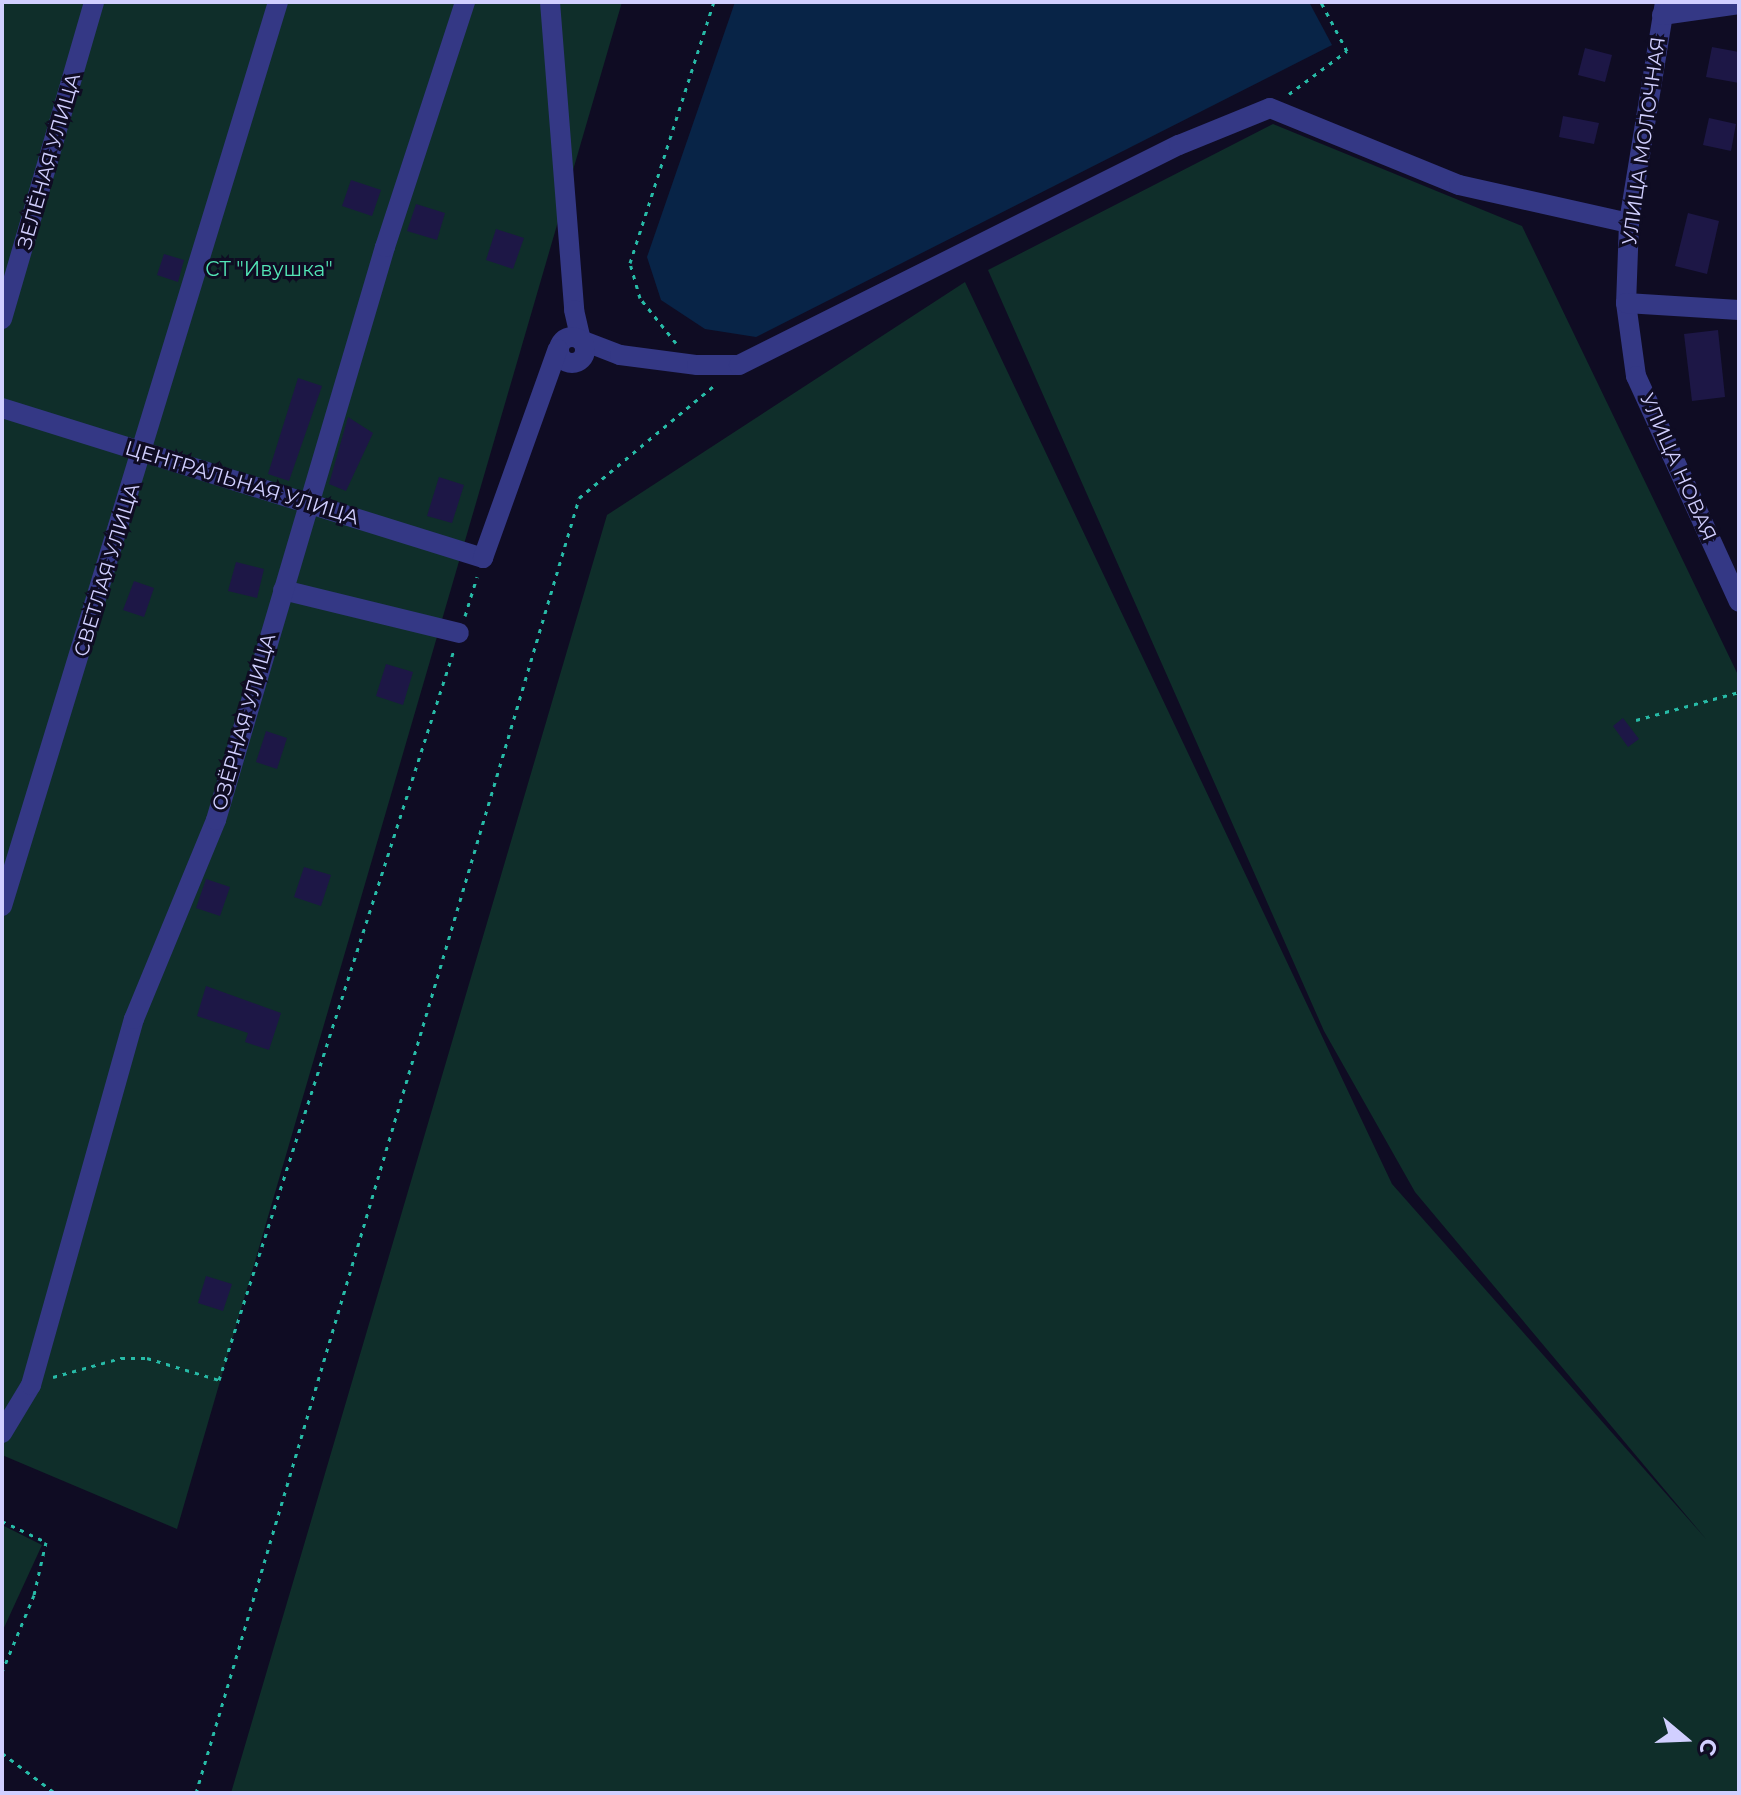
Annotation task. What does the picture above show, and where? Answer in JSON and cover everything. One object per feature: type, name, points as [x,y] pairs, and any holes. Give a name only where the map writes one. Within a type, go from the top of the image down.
[{"type":"street","name":"ЗЕЛЁНАЯ УЛИЦА","points":[[2,319],[94,2]]},
{"type":"street","name":"СВЕТЛАЯ УЛИЦА","points":[[2,906],[278,2]]},
{"type":"street","name":"ОЗЁРНАЯ УЛИЦА","points":[[2,1433],[31,1385],[134,1019],[216,820],[385,247],[465,2]]},
{"type":"street","points":[[550,2],[574,310],[581,340]]},
{"type":"street","points":[[1664,9],[1739,4]]},
{"type":"street","name":"УЛИЦА МОЛОЧНАЯ","points":[[1636,376],[1626,303],[1629,223],[1664,9]]},
{"type":"street","points":[[566,355],[620,355],[697,365],[739,365],[1179,145],[1270,108],[1459,185],[1629,223]]},
{"type":"street","points":[[1626,303],[1739,310]]},
{"type":"street","points":[[483,558],[539,397],[566,355],[574,310]]},
{"type":"street","points":[[566,355],[569,337],[620,355]]},
{"type":"street","name":"УЛИЦА НОВАЯ","points":[[1636,376],[1739,602]]},
{"type":"street","name":"ЦЕНТРАЛЬНАЯ УЛИЦА","points":[[2,408],[483,558]]},
{"type":"street","points":[[283,590],[459,633]]},
{"type":"path","points":[[697,365],[640,298],[630,263],[714,2]]},
{"type":"path","points":[[1270,108],[1347,51],[1321,2]]},
{"type":"path","points":[[196,1793],[579,498],[739,365]]},
{"type":"path","points":[[31,1385],[121,1358],[172,1363],[219,1380],[483,558]]},
{"type":"path","points":[[1636,720],[1739,692]]},
{"type":"path","points":[[2,1521],[46,1542],[34,1595],[2,1672]]},
{"type":"path","points":[[2,1753],[55,1793]]},
{"type":"green space","name":"СТ \"Ивушка\"","points":[[2,2],[622,2],[177,1529],[2,1455]]},
{"type":"green space","points":[[1273,124],[1522,226],[1739,677],[1739,1793],[231,1793],[607,515],[965,282],[1392,1184],[1706,1539],[1415,1192],[1324,1031],[988,270]]},
{"type":"green space","points":[[2,1525],[42,1545],[2,1632]]},
{"type":"water","points":[[735,2],[1309,2],[1332,45],[756,337],[705,329],[661,300],[647,257]]},
{"type":"building","points":[[1712,47],[1739,52],[1739,83],[1706,77]]},
{"type":"building","points":[[1585,48],[1612,55],[1605,82],[1578,75]]},
{"type":"building","points":[[1563,116],[1599,123],[1594,144],[1559,137]]},
{"type":"building","points":[[1709,118],[1736,124],[1731,151],[1703,145]]},
{"type":"building","points":[[351,180],[381,190],[372,216],[342,206]]},
{"type":"building","points":[[416,204],[445,213],[437,240],[407,231]]},
{"type":"building","points":[[1688,213],[1719,221],[1707,274],[1675,266]]},
{"type":"building","points":[[496,229],[524,238],[513,269],[486,260]]},
{"type":"building","points":[[164,254],[184,260],[178,282],[157,275]]},
{"type":"building","points":[[1718,330],[1725,397],[1692,401],[1684,334]]},
{"type":"building","points":[[298,378],[322,386],[289,481],[268,474]]},
{"type":"building","points":[[348,417],[373,433],[346,491],[329,484]]},
{"type":"building","points":[[439,477],[464,485],[452,523],[427,516]]},
{"type":"building","points":[[236,562],[264,569],[257,598],[228,591]]},
{"type":"building","points":[[134,581],[154,588],[144,617],[123,610]]},
{"type":"building","points":[[386,664],[413,672],[403,705],[376,696]]},
{"type":"building","points":[[1623,718],[1639,739],[1628,747],[1613,726]]},
{"type":"building","points":[[266,731],[287,738],[277,769],[256,762]]},
{"type":"building","points":[[304,867],[331,875],[321,906],[294,897]]},
{"type":"building","points":[[206,879],[230,887],[220,916],[196,908]]},
{"type":"building","points":[[206,986],[281,1013],[269,1050],[245,1042],[248,1033],[197,1016]]},
{"type":"building","points":[[206,1276],[232,1284],[223,1311],[198,1303]]}]
